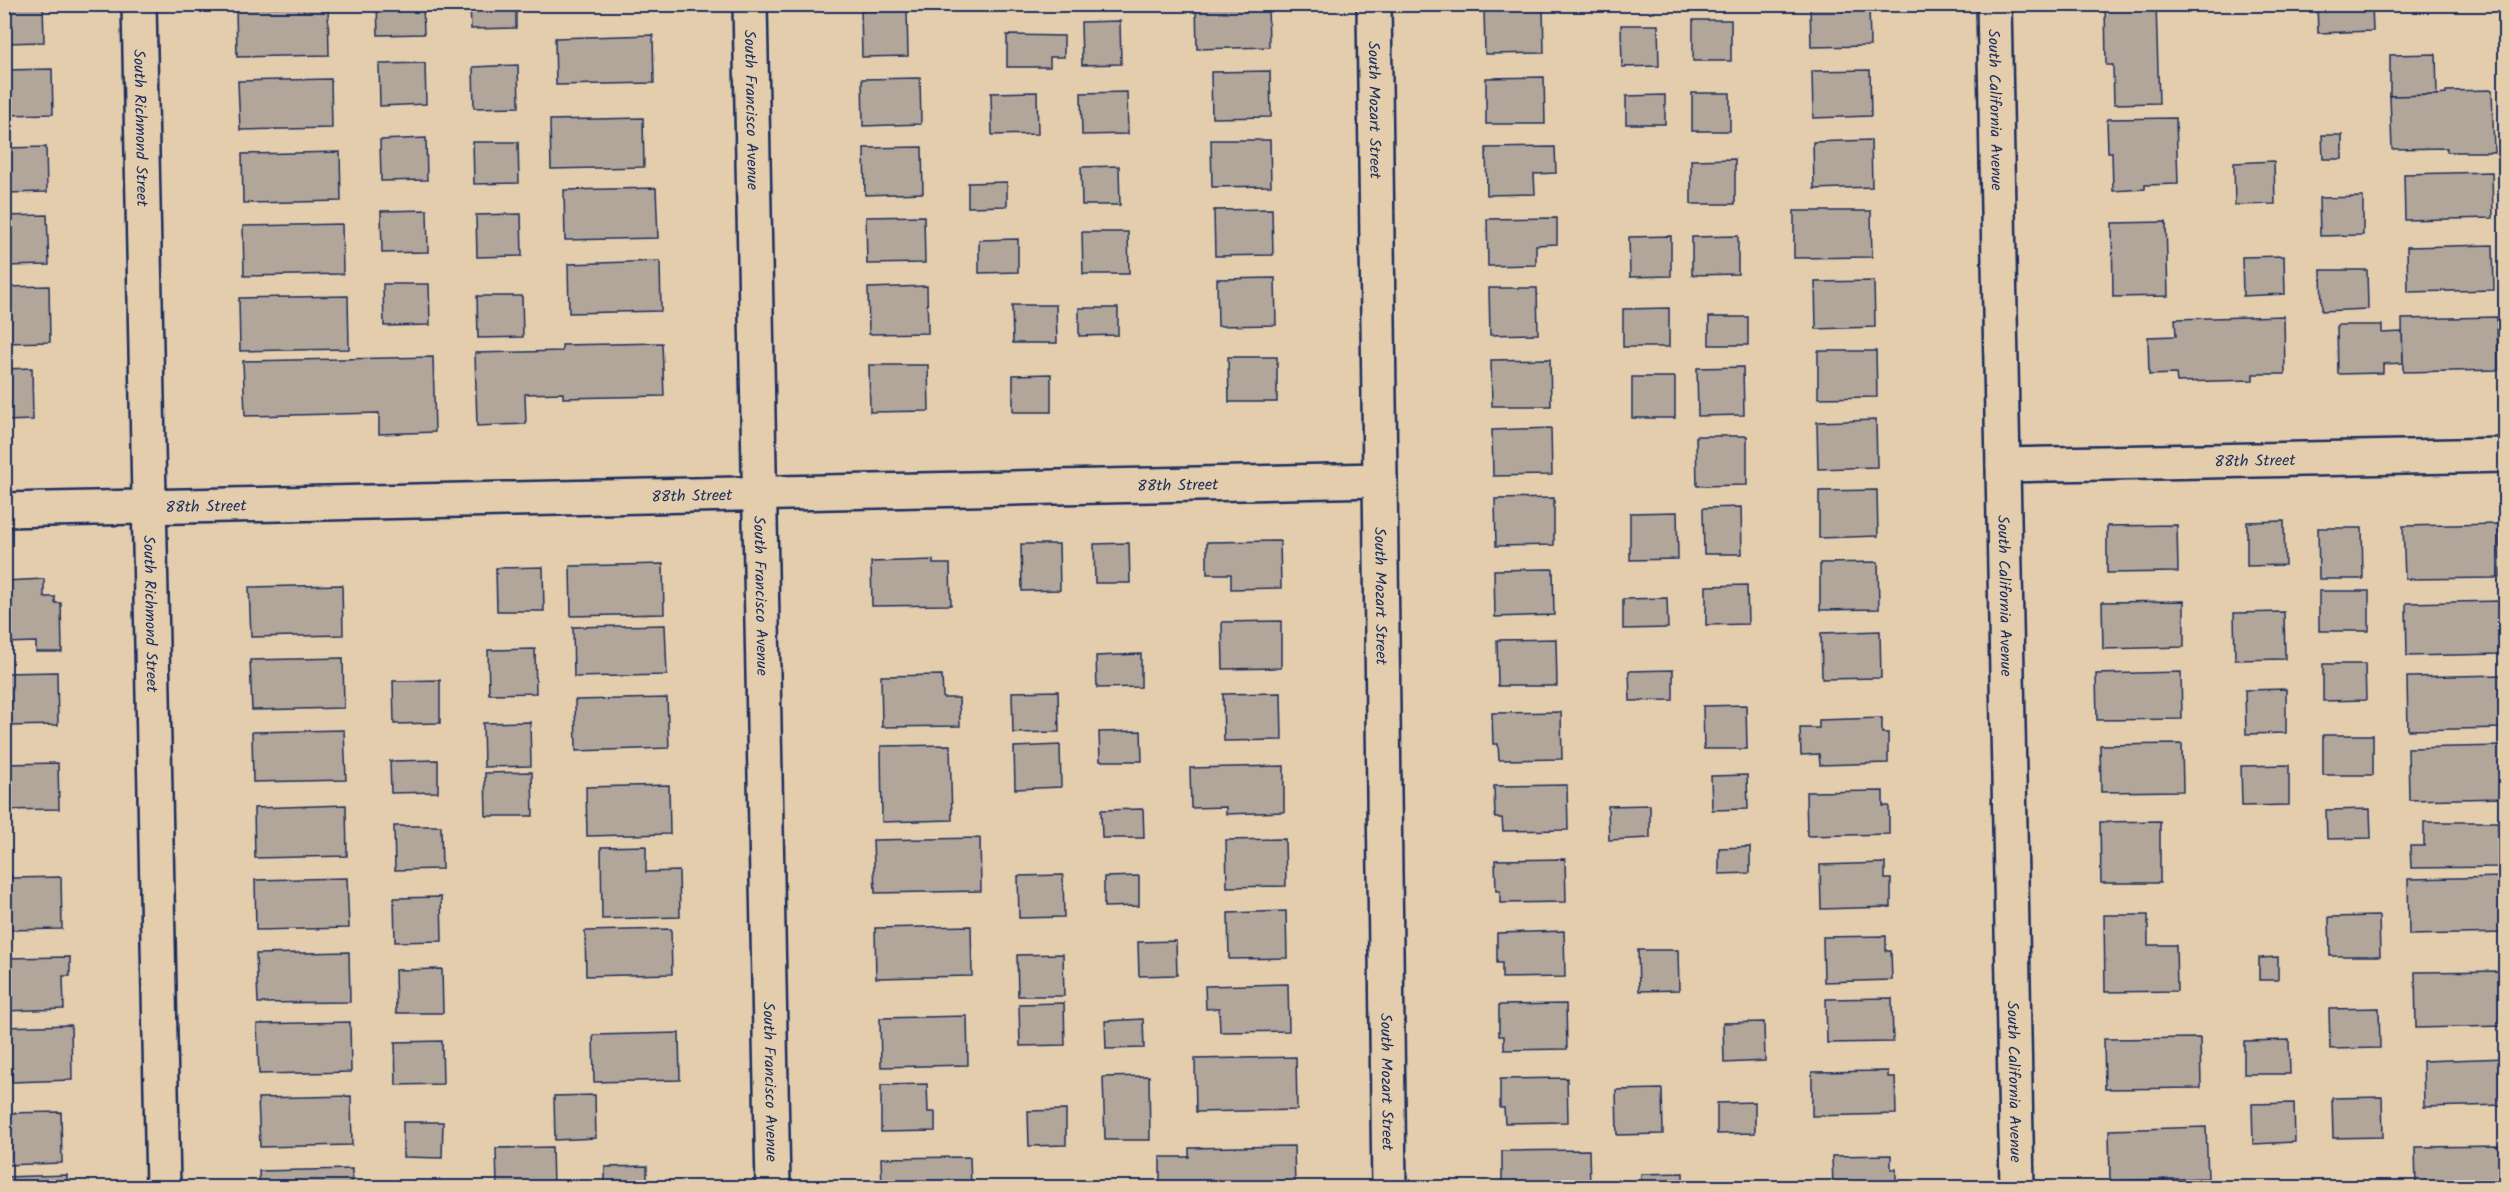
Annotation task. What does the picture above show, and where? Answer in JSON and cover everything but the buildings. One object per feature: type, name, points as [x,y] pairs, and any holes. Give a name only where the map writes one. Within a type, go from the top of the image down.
[{"type":"street","name":"South Richmond Street","points":[[139,4],[163,1188]]},
{"type":"street","name":"South Francisco Avenue","points":[[750,4],[773,1188]]},
{"type":"street","name":"South Mozart Street","points":[[1374,4],[1389,1188]]},
{"type":"street","name":"South California Avenue","points":[[1994,4],[2017,1188]]},
{"type":"street","name":"88th Street","points":[[2003,465],[2505,455]]},
{"type":"street","name":"88th Street","points":[[4,510],[1380,480]]}]
